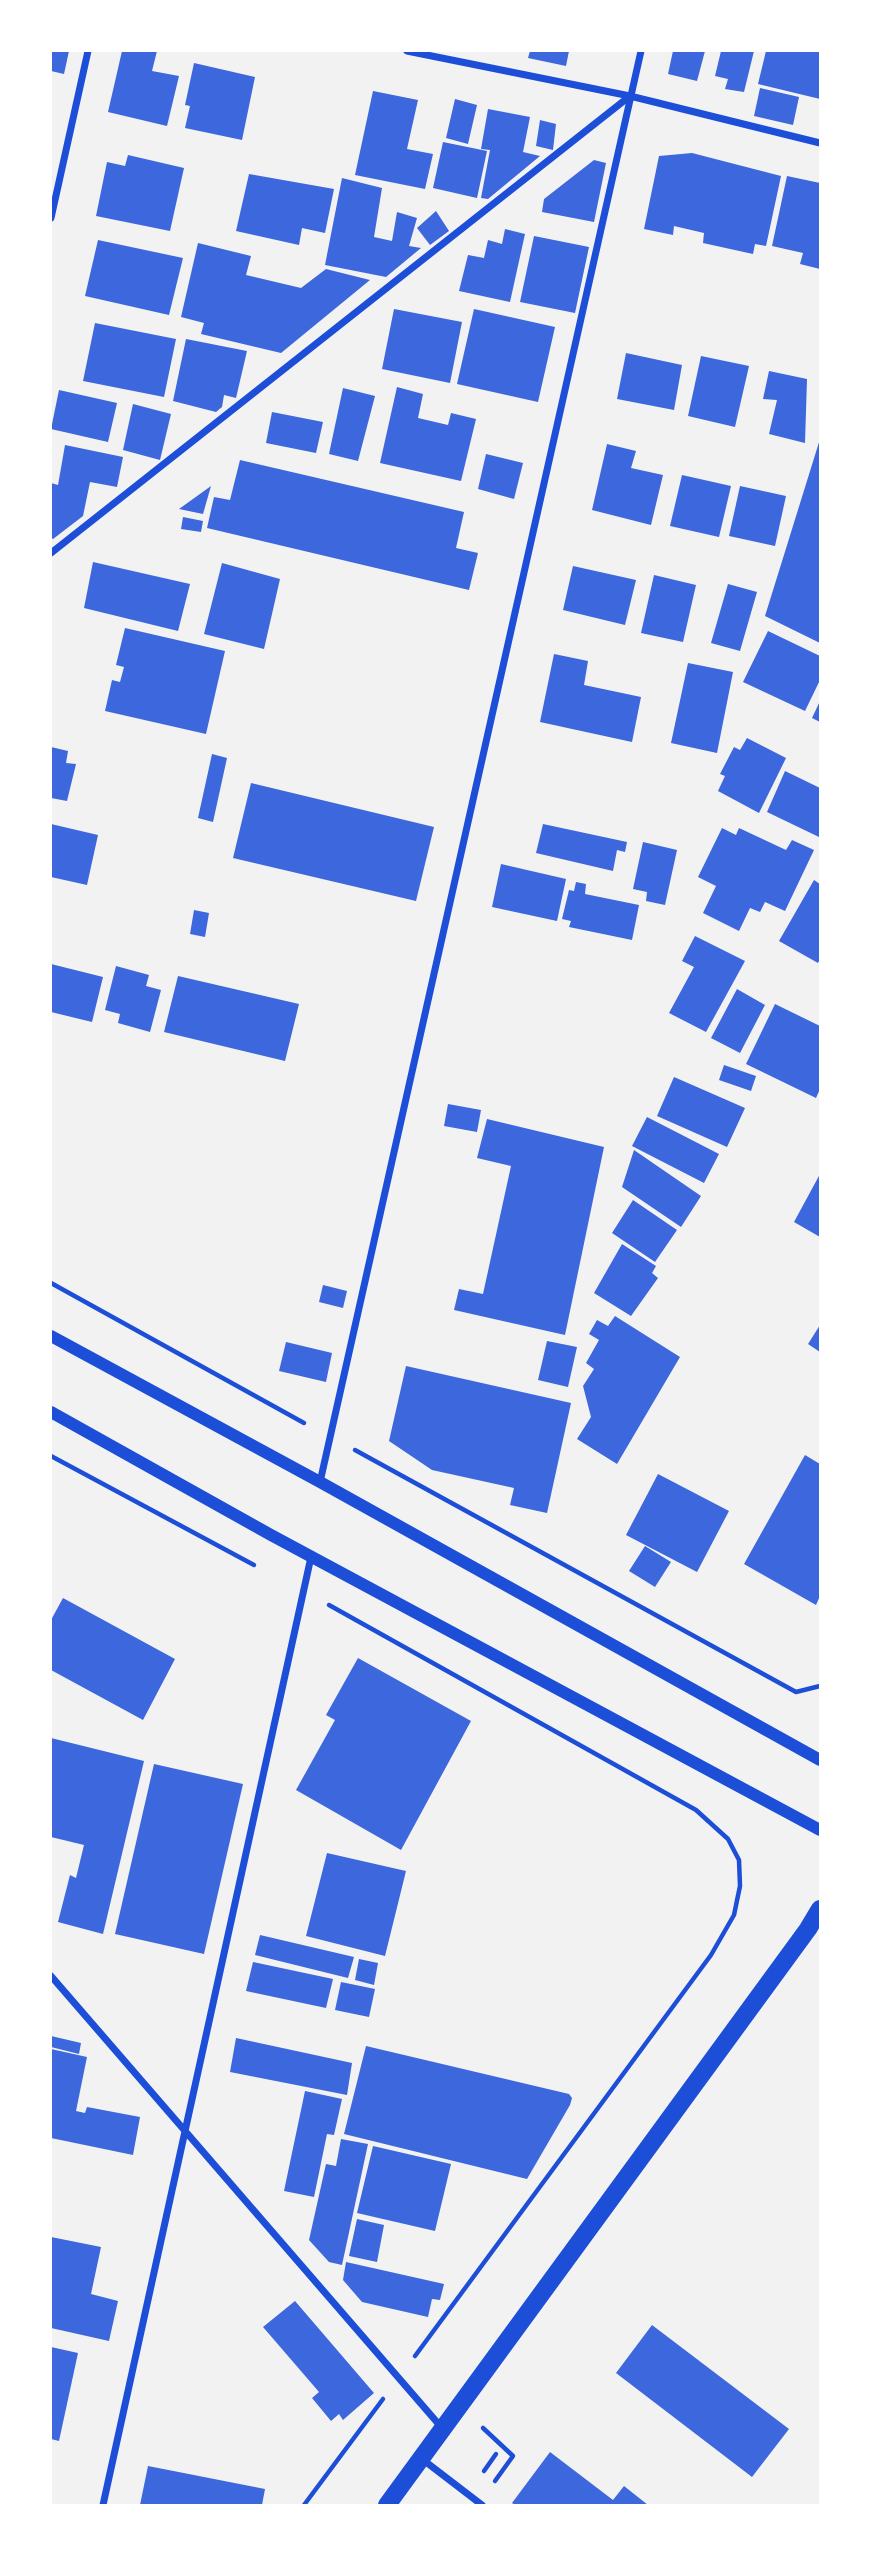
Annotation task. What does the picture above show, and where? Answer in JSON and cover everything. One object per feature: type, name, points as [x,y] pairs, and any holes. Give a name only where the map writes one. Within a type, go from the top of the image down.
[{"type":"main road","points":[[387,2505],[820,1909]]},
{"type":"street","points":[[51,218],[88,51]]},
{"type":"street","points":[[407,51],[630,96],[820,143]]},
{"type":"street","points":[[320,1482],[641,51]]},
{"type":"street","points":[[51,553],[630,96]]},
{"type":"street","points":[[51,1336],[820,1760]]},
{"type":"street","points":[[51,1412],[311,1557],[820,1830]]},
{"type":"street","points":[[103,2505],[311,1557]]},
{"type":"street","points":[[51,1976],[443,2429]]},
{"type":"street","points":[[421,2459],[482,2505]]},
{"type":"path","points":[[51,1283],[796,1692],[820,1686]]},
{"type":"path","points":[[51,1456],[255,1565]]},
{"type":"path","points":[[303,1591],[696,1810],[728,1839],[739,1860],[740,1886],[734,1915],[711,1955],[304,2505]]},
{"type":"path","points":[[478,2480],[496,2454]]},
{"type":"path","points":[[489,2490],[513,2456]]},
{"type":"building","points":[[51,51],[69,51],[64,74],[51,71]]},
{"type":"building","points":[[122,51],[157,51],[152,71],[179,76],[167,126],[108,112]]},
{"type":"building","points":[[530,51],[569,51],[566,66],[528,58]]},
{"type":"building","points":[[673,51],[705,51],[697,81],[668,74]]},
{"type":"building","points":[[721,51],[754,51],[744,92],[725,89],[728,79],[715,76]]},
{"type":"building","points":[[766,51],[820,51],[820,99],[758,84]]},
{"type":"building","points":[[194,63],[255,77],[242,140],[185,128],[190,106],[185,105]]},
{"type":"building","points":[[760,88],[799,97],[793,125],[754,116]]},
{"type":"building","points":[[373,91],[418,100],[407,149],[433,154],[425,189],[355,175]]},
{"type":"building","points":[[455,99],[477,105],[468,144],[446,138]]},
{"type":"building","points":[[488,109],[530,117],[523,152],[540,156],[488,199],[481,198],[490,150],[481,149]]},
{"type":"building","points":[[540,120],[556,124],[553,150],[536,146]]},
{"type":"building","points":[[443,142],[487,151],[477,198],[433,188]]},
{"type":"building","points":[[692,153],[781,176],[766,246],[755,244],[753,254],[703,243],[704,233],[674,226],[673,235],[644,229],[659,156]]},
{"type":"building","points":[[128,155],[184,168],[170,231],[96,216],[107,162],[125,166]]},
{"type":"building","points":[[594,160],[606,163],[594,222],[542,212],[544,199]]},
{"type":"building","points":[[249,174],[334,189],[325,233],[302,228],[299,245],[236,231]]},
{"type":"building","points":[[787,176],[820,183],[820,269],[800,264],[803,253],[772,246]]},
{"type":"building","points":[[342,178],[382,188],[374,237],[392,241],[397,212],[417,218],[409,246],[421,248],[386,277],[325,265]]},
{"type":"building","points":[[436,211],[449,231],[430,245],[417,228]]},
{"type":"building","points":[[505,229],[525,234],[510,302],[459,291],[468,255],[484,258],[488,240],[502,244]]},
{"type":"building","points":[[534,236],[589,247],[575,313],[520,302]]},
{"type":"building","points":[[98,240],[183,258],[169,315],[85,296]]},
{"type":"building","points":[[198,243],[251,256],[246,275],[301,288],[326,269],[370,280],[281,353],[201,334],[204,323],[181,317]]},
{"type":"building","points":[[394,309],[462,322],[450,383],[382,369]]},
{"type":"building","points":[[474,309],[555,327],[538,402],[457,384]]},
{"type":"building","points":[[95,323],[176,339],[164,397],[83,381]]},
{"type":"building","points":[[186,339],[247,351],[236,398],[224,395],[222,407],[216,412],[173,401]]},
{"type":"building","points":[[626,353],[682,365],[674,410],[617,399]]},
{"type":"building","points":[[701,356],[749,366],[735,427],[688,416]]},
{"type":"building","points":[[769,371],[807,379],[805,443],[769,434],[777,400],[763,399]]},
{"type":"building","points":[[397,387],[423,394],[418,418],[448,425],[451,413],[476,419],[461,481],[380,463]]},
{"type":"building","points":[[343,388],[375,396],[358,461],[329,454]]},
{"type":"building","points":[[59,390],[117,403],[108,442],[51,429]]},
{"type":"building","points":[[133,404],[171,414],[160,460],[123,450]]},
{"type":"building","points":[[272,412],[323,422],[316,453],[266,443]]},
{"type":"building","points":[[820,439],[820,643],[765,616]]},
{"type":"building","points":[[607,444],[636,451],[631,468],[663,475],[651,525],[592,510]]},
{"type":"building","points":[[65,445],[123,457],[117,487],[90,482],[83,516],[53,539],[51,483],[58,485]]},
{"type":"building","points":[[486,454],[523,463],[514,499],[478,489]]},
{"type":"building","points":[[240,460],[464,512],[456,548],[478,553],[469,590],[207,528],[214,497],[230,500]]},
{"type":"building","points":[[682,475],[731,486],[719,537],[670,526]]},
{"type":"building","points":[[211,486],[203,514],[179,509]]},
{"type":"building","points":[[740,486],[786,496],[775,546],[729,536]]},
{"type":"building","points":[[183,517],[203,521],[201,532],[181,529]]},
{"type":"building","points":[[93,562],[190,584],[178,631],[84,608]]},
{"type":"building","points":[[222,563],[280,579],[264,649],[204,634]]},
{"type":"building","points":[[573,566],[636,580],[625,625],[563,610]]},
{"type":"building","points":[[654,575],[696,585],[683,642],[641,633]]},
{"type":"building","points":[[728,584],[757,592],[740,651],[711,643]]},
{"type":"building","points":[[125,628],[225,651],[206,734],[105,711],[112,680],[120,682],[124,667],[116,665]]},
{"type":"building","points":[[768,631],[820,656],[820,680],[805,711],[743,682]]},
{"type":"building","points":[[554,654],[588,661],[584,685],[641,697],[632,742],[540,722]]},
{"type":"building","points":[[688,663],[733,672],[717,753],[671,743]]},
{"type":"building","points":[[820,701],[820,722],[812,718]]},
{"type":"building","points":[[747,738],[786,758],[759,813],[718,791],[725,776],[720,774],[734,747],[740,750]]},
{"type":"building","points":[[51,747],[68,751],[66,763],[76,764],[67,801],[51,798]]},
{"type":"building","points":[[212,754],[227,758],[213,822],[198,818]]},
{"type":"building","points":[[785,771],[820,788],[819,837],[767,812]]},
{"type":"building","points":[[251,783],[434,827],[416,901],[233,858]]},
{"type":"building","points":[[51,824],[98,835],[87,885],[51,877]]},
{"type":"building","points":[[543,824],[627,842],[625,852],[617,850],[613,871],[536,853]]},
{"type":"building","points":[[722,828],[736,835],[739,828],[786,850],[792,840],[814,850],[785,911],[765,902],[760,912],[750,908],[739,931],[703,913],[716,886],[698,877]]},
{"type":"building","points":[[643,842],[677,850],[665,905],[646,901],[647,892],[633,889]]},
{"type":"building","points":[[501,864],[566,879],[557,921],[492,907]]},
{"type":"building","points":[[814,880],[820,884],[818,963],[779,941]]},
{"type":"building","points":[[576,882],[586,884],[585,894],[639,905],[632,940],[569,927],[571,921],[562,919],[569,890],[574,891]]},
{"type":"building","points":[[194,910],[209,913],[205,937],[190,934]]},
{"type":"building","points":[[695,936],[745,961],[706,1032],[669,1013],[694,967],[682,961]]},
{"type":"building","points":[[51,964],[103,977],[92,1022],[51,1012]]},
{"type":"building","points":[[116,966],[149,975],[146,986],[161,990],[150,1032],[118,1023],[120,1014],[105,1010]]},
{"type":"building","points":[[178,976],[299,1004],[285,1061],[164,1032]]},
{"type":"building","points":[[737,989],[765,1005],[740,1053],[711,1038]]},
{"type":"building","points":[[775,1004],[820,1026],[820,1089],[816,1098],[746,1064]]},
{"type":"building","points":[[724,1065],[756,1076],[751,1091],[719,1080]]},
{"type":"building","points":[[674,1077],[745,1108],[727,1147],[657,1116]]},
{"type":"building","points":[[448,1104],[481,1110],[477,1132],[444,1126]]},
{"type":"building","points":[[647,1117],[719,1154],[704,1183],[632,1146]]},
{"type":"building","points":[[487,1119],[604,1147],[565,1335],[454,1310],[459,1289],[483,1294],[511,1166],[477,1158]]},
{"type":"building","points":[[634,1150],[701,1196],[681,1227],[622,1187]]},
{"type":"building","points":[[820,1174],[820,1237],[794,1222]]},
{"type":"building","points":[[633,1200],[677,1230],[655,1262],[612,1233]]},
{"type":"building","points":[[622,1244],[656,1266],[652,1273],[658,1278],[631,1316],[594,1293]]},
{"type":"building","points":[[323,1285],[347,1291],[343,1308],[319,1302]]},
{"type":"building","points":[[615,1316],[680,1357],[617,1464],[577,1439],[591,1417],[583,1386],[594,1369],[586,1363],[599,1340],[589,1334],[597,1320],[608,1326]]},
{"type":"building","points":[[820,1325],[820,1352],[808,1344]]},
{"type":"building","points":[[547,1341],[577,1347],[568,1387],[538,1380]]},
{"type":"building","points":[[286,1342],[332,1353],[326,1382],[279,1371]]},
{"type":"building","points":[[406,1366],[571,1403],[547,1513],[510,1505],[514,1488],[432,1470],[389,1441]]},
{"type":"building","points":[[805,1455],[820,1464],[820,1596],[816,1605],[744,1564]]},
{"type":"building","points":[[658,1474],[729,1511],[697,1572],[626,1535]]},
{"type":"building","points":[[645,1546],[671,1562],[655,1587],[629,1571]]},
{"type":"building","points":[[63,1598],[175,1659],[143,1720],[51,1670],[51,1620]]},
{"type":"building","points":[[358,1658],[471,1721],[401,1850],[296,1790],[335,1720],[326,1715]]},
{"type":"building","points":[[51,1738],[144,1761],[103,1934],[58,1922],[70,1875],[76,1878],[84,1845],[51,1837]]},
{"type":"building","points":[[154,1764],[243,1784],[204,1954],[115,1934]]},
{"type":"building","points":[[327,1853],[406,1871],[385,1956],[306,1936]]},
{"type":"building","points":[[260,1935],[354,1957],[348,1978],[255,1955]]},
{"type":"building","points":[[359,1959],[378,1963],[374,1985],[355,1980]]},
{"type":"building","points":[[253,1962],[333,1979],[326,2008],[246,1991]]},
{"type":"building","points":[[341,1982],[375,1989],[369,2017],[335,2010]]},
{"type":"building","points":[[51,2036],[81,2043],[79,2054],[51,2047]]},
{"type":"building","points":[[236,2038],[352,2063],[347,2095],[230,2072]]},
{"type":"building","points":[[366,2046],[569,2094],[572,2098],[527,2179],[344,2134]]},
{"type":"building","points":[[51,2049],[87,2057],[76,2111],[85,2113],[87,2107],[140,2117],[133,2155],[51,2138]]},
{"type":"building","points":[[305,2091],[342,2099],[334,2135],[327,2134],[314,2197],[284,2191]]},
{"type":"building","points":[[341,2139],[368,2144],[342,2265],[329,2262],[309,2240],[326,2164],[336,2166]]},
{"type":"building","points":[[373,2146],[451,2164],[435,2231],[357,2213]]},
{"type":"building","points":[[357,2219],[384,2225],[377,2262],[349,2256]]},
{"type":"building","points":[[51,2237],[101,2247],[91,2294],[118,2301],[109,2341],[51,2328]]},
{"type":"building","points":[[346,2262],[444,2284],[440,2300],[432,2299],[428,2317],[362,2302],[343,2280]]},
{"type":"building","points":[[295,2301],[374,2393],[343,2420],[339,2414],[331,2421],[312,2398],[319,2392],[263,2327]]},
{"type":"building","points":[[652,2325],[789,2429],[752,2477],[616,2373]]},
{"type":"building","points":[[51,2347],[78,2353],[59,2441],[51,2439]]},
{"type":"building","points":[[550,2452],[613,2500],[624,2486],[648,2505],[512,2503]]},
{"type":"building","points":[[148,2466],[265,2489],[262,2505],[140,2505]]}]
